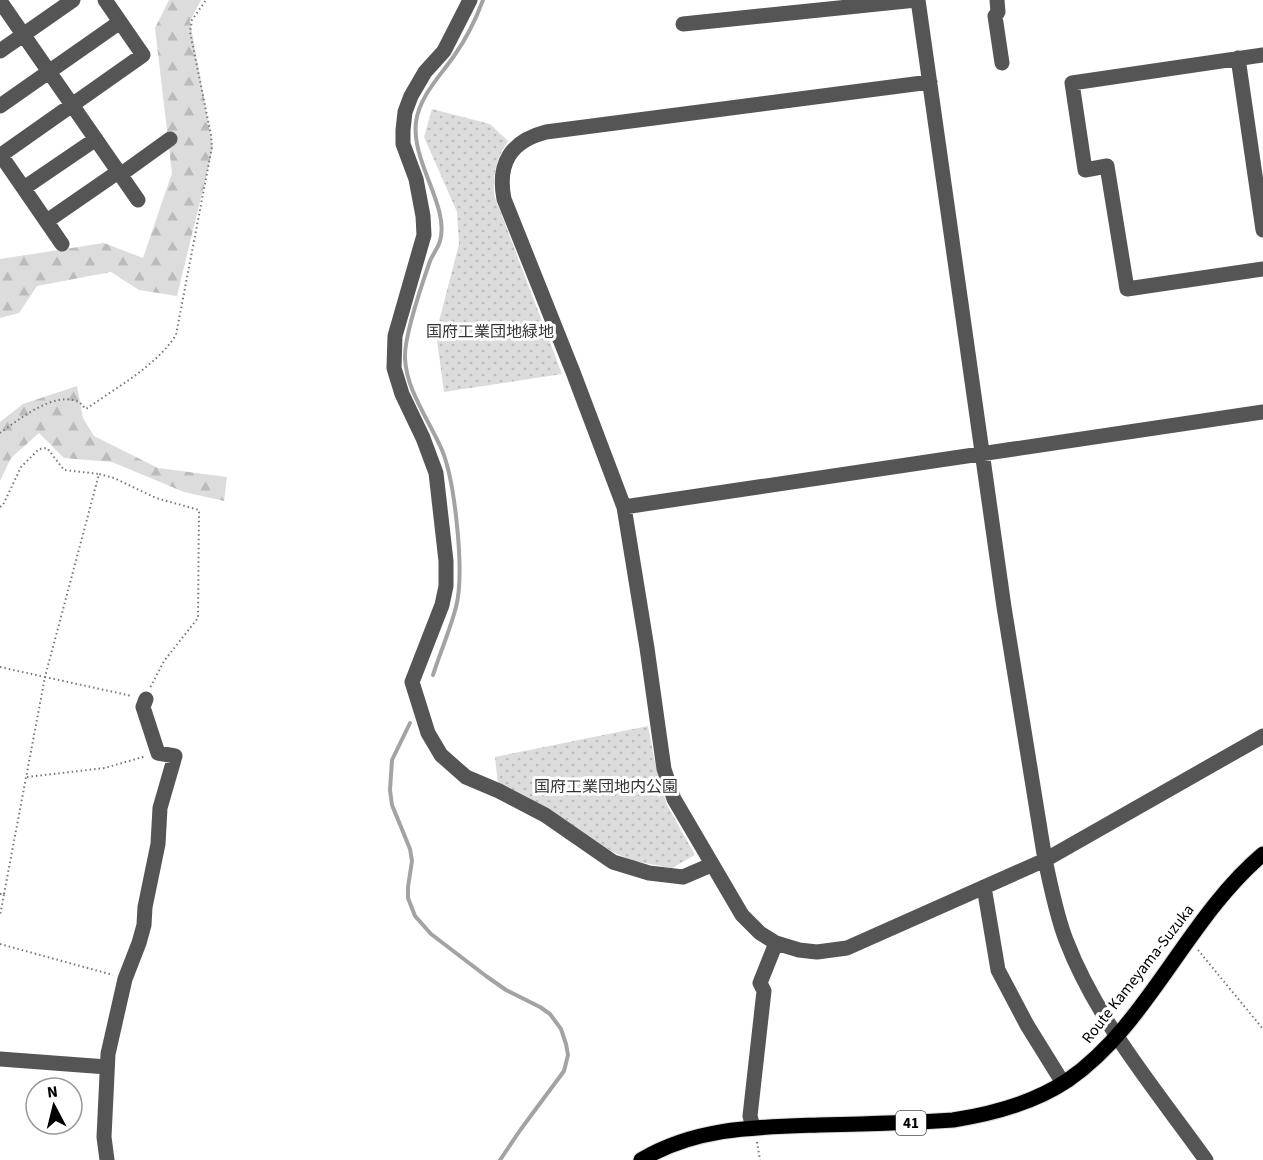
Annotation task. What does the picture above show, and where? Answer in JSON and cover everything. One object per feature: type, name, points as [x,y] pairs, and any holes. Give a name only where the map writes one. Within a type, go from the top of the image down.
[{"type":"main road","name":"Route Kameyama-Suzuka","points":[[641,1160],[658,1150],[706,1134],[753,1127],[953,1120],[985,1115],[1017,1105],[1063,1083],[1095,1058],[1117,1036],[1233,882],[1263,854]]},
{"type":"street","points":[[0,51],[73,0]]},
{"type":"street","points":[[62,244],[0,154],[143,55],[105,0]]},
{"type":"street","points":[[470,0],[444,51],[425,72],[411,96],[405,112],[403,130],[403,144],[416,179],[424,235],[395,336],[394,368],[402,394],[423,438],[436,473],[447,586],[442,605],[412,682],[428,733],[441,755],[466,777],[545,815],[613,862],[650,873],[683,877],[711,865]]},
{"type":"street","points":[[682,24],[917,0],[1005,607],[1045,860],[1065,938],[1082,977],[1117,1036],[1206,1160]]},
{"type":"street","points":[[997,0],[998,12],[995,16],[1002,63]]},
{"type":"street","points":[[0,1],[138,200]]},
{"type":"street","points":[[0,106],[120,22]]},
{"type":"street","points":[[1263,55],[1072,83],[1084,170],[1107,166],[1127,289],[1263,269]]},
{"type":"street","points":[[1238,58],[1258,156],[1263,230]]},
{"type":"street","points":[[930,82],[546,132],[521,141],[513,150],[503,171],[504,199],[624,507],[664,769],[674,800],[742,915],[773,949],[817,952],[847,948],[1045,860],[1263,736]]},
{"type":"street","points":[[24,188],[96,139]]},
{"type":"street","points":[[47,222],[170,139]]},
{"type":"street","points":[[624,507],[1263,412]]},
{"type":"street","points":[[107,1160],[104,1137],[107,1067],[125,979],[140,943],[144,925],[145,907],[158,844],[160,807],[175,756],[158,753],[142,707],[146,699]]},
{"type":"street","points":[[984,887],[998,970],[1063,1083]]},
{"type":"street","points":[[753,1127],[750,1116],[764,991],[760,983],[773,949]]},
{"type":"street","points":[[0,1059],[107,1067]]},
{"type":"path","points":[[0,433],[40,406],[53,402],[74,400],[80,402],[86,410],[154,360],[168,347],[176,334],[212,147],[212,135],[190,32],[192,20],[206,0]]},
{"type":"path","points":[[0,507],[21,468],[39,449],[47,448],[64,470],[114,478],[156,498],[199,510],[198,618],[164,661],[146,699],[0,667]]},
{"type":"path","points":[[0,916],[2,894],[45,677],[99,474]]},
{"type":"path","points":[[27,777],[105,768],[158,753]]},
{"type":"path","points":[[1189,939],[1263,1029]]},
{"type":"path","points":[[0,944],[125,979]]},
{"type":"path","points":[[753,1127],[760,1160]]},
{"type":"green space","points":[[169,0],[201,0],[190,21],[213,148],[177,296],[139,290],[111,272],[37,286],[19,313],[0,318],[0,259],[104,243],[143,258],[172,173],[155,28]]},
{"type":"green space","name":"国府工業団地緑地","points":[[432,109],[490,124],[508,141],[496,167],[494,195],[562,374],[444,392],[436,333],[459,244],[457,212],[424,137]]},
{"type":"green space","points":[[77,386],[83,418],[94,436],[158,468],[227,477],[224,501],[184,492],[112,462],[64,458],[39,433],[11,458],[0,481],[0,422],[23,404]]},
{"type":"green space","name":"国府工業団地内公園","points":[[648,726],[657,772],[667,805],[695,855],[672,868],[633,861],[611,851],[566,822],[498,784],[495,757]]},
{"type":"waterway","points":[[433,675],[456,607],[459,592],[459,551],[455,505],[447,465],[409,382],[406,370],[406,349],[414,309],[430,261],[440,241],[442,228],[440,214],[419,153],[416,122],[421,104],[463,43],[483,0]]},
{"type":"waterway","points":[[410,723],[392,760],[390,790],[392,805],[410,849],[412,861],[408,898],[415,916],[431,934],[486,976],[506,990],[550,1014],[561,1029],[566,1044],[568,1055],[564,1071],[500,1160]]}]
